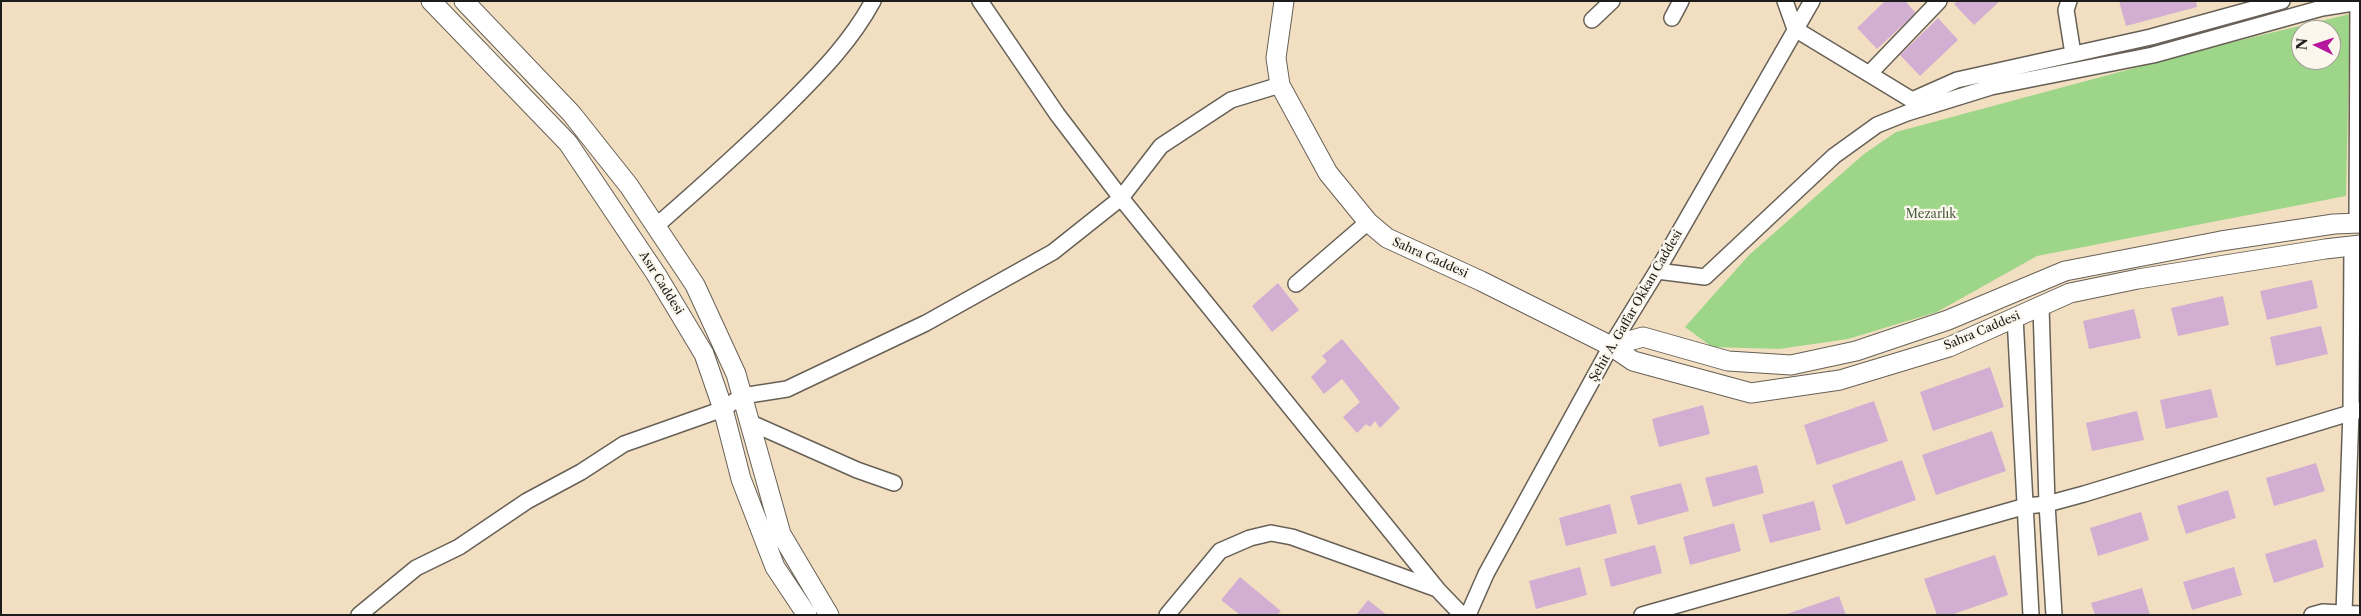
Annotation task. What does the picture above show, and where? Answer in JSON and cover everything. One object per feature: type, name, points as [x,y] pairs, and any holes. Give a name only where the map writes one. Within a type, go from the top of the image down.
[{"type":"street","name":"Asır Caddesi","points":[[431,1],[568,143],[656,274],[704,354],[723,409],[741,479],[775,567],[807,615]]},
{"type":"street","name":"Asır Caddesi","points":[[464,1],[571,113],[629,186],[695,285],[736,374],[781,534],[829,615]]},
{"type":"street","points":[[656,226],[743,151],[830,63],[865,16],[873,1]]},
{"type":"street","points":[[980,1],[1057,114],[1121,198],[1438,590],[1462,615]]},
{"type":"street","name":"Sahra Caddesi","points":[[1284,1],[1276,58],[1280,85],[1328,173],[1368,222],[1387,238],[1481,280],[1611,346],[1633,362],[1751,393],[1840,380],[1949,346],[2070,293],[2138,279],[2356,245]]},
{"type":"street","points":[[1592,20],[1612,1]]},
{"type":"street","points":[[1672,18],[1681,1]]},
{"type":"street","points":[[1784,1],[1795,29],[1912,100],[1958,80],[2151,37],[2282,1]]},
{"type":"street","name":"Şehit A. Gaffar Okkan Caddesi","points":[[1468,615],[1486,574],[1611,346],[1657,271],[1812,1]]},
{"type":"street","points":[[1869,74],[1939,1]]},
{"type":"street","points":[[2069,1],[2066,10],[2073,54]]},
{"type":"street","points":[[1657,271],[1704,277],[1834,156],[1877,125],[1907,113],[1990,87],[2153,55],[2322,8],[2359,2],[2358,223]]},
{"type":"street","points":[[359,615],[416,568],[459,547],[527,501],[581,472],[624,444],[723,409],[742,396],[787,389],[926,323],[1053,252],[1121,198],[1161,146],[1231,100],[1280,85]]},
{"type":"street","points":[[1296,284],[1368,222]]},
{"type":"street","name":"Sahra Caddesi","points":[[1611,346],[1643,337],[1728,361],[1791,365],[1856,351],[1948,320],[2065,271],[2221,241],[2334,224],[2358,223]]},
{"type":"street","points":[[2312,615],[2323,612],[2353,614],[2356,245]]},
{"type":"street","points":[[2041,306],[2046,504],[2054,615]]},
{"type":"street","points":[[2015,317],[2031,615]]},
{"type":"street","points":[[1642,615],[2026,506],[2046,504],[2355,411]]},
{"type":"street","points":[[749,422],[857,470],[894,483]]},
{"type":"street","points":[[1167,615],[1220,551],[1250,538],[1271,533],[1292,537],[1438,590]]},
{"type":"green space","name":"Mezarlık","points":[[2350,14],[2346,196],[2037,256],[1937,312],[1848,339],[1779,349],[1712,347],[1685,327],[1749,255],[1864,154],[1896,132],[2220,45],[2291,28],[2291,70],[2341,70],[2341,20],[2325,20]]},
{"type":"building","points":[[1885,1],[1905,1],[1916,13],[1877,49],[1857,28]]},
{"type":"building","points":[[1957,1],[2000,1],[1974,25],[1954,4]]},
{"type":"building","points":[[2119,1],[2196,1],[2197,7],[2126,26]]},
{"type":"building","points":[[1938,18],[1958,40],[1920,76],[1900,55]]},
{"type":"building","points":[[2312,280],[2318,308],[2267,320],[2260,291]]},
{"type":"building","points":[[1278,283],[1299,310],[1272,332],[1252,306]]},
{"type":"building","points":[[2223,296],[2229,325],[2178,336],[2171,308]]},
{"type":"building","points":[[2134,309],[2141,338],[2089,349],[2083,321]]},
{"type":"building","points":[[2321,326],[2328,354],[2276,366],[2270,337]]},
{"type":"building","points":[[1342,339],[1400,408],[1380,428],[1375,421],[1370,427],[1366,424],[1357,433],[1343,417],[1360,402],[1342,379],[1324,394],[1311,377],[1327,361],[1322,356]]},
{"type":"building","points":[[1990,367],[2004,407],[1933,431],[1920,392]]},
{"type":"building","points":[[2211,389],[2218,417],[2166,429],[2160,400]]},
{"type":"building","points":[[1874,401],[1888,441],[1817,465],[1804,425]]},
{"type":"building","points":[[1703,405],[1710,434],[1659,447],[1652,419]]},
{"type":"building","points":[[2137,411],[2144,440],[2092,451],[2086,423]]},
{"type":"building","points":[[1992,431],[2006,471],[1936,495],[1922,455]]},
{"type":"building","points":[[1902,460],[1916,500],[1846,525],[1832,485]]},
{"type":"building","points":[[2316,463],[2325,491],[2274,506],[2266,478]]},
{"type":"building","points":[[1757,465],[1764,493],[1713,507],[1705,478]]},
{"type":"building","points":[[1681,483],[1689,511],[1638,525],[1630,496]]},
{"type":"building","points":[[2228,490],[2236,518],[2186,534],[2177,506]]},
{"type":"building","points":[[1814,501],[1821,530],[1770,543],[1762,515]]},
{"type":"building","points":[[1610,504],[1617,533],[1566,546],[1559,518]]},
{"type":"building","points":[[2141,512],[2149,540],[2098,556],[2090,528]]},
{"type":"building","points":[[1734,523],[1741,551],[1690,565],[1683,537]]},
{"type":"building","points":[[2316,539],[2324,567],[2274,583],[2265,554]]},
{"type":"building","points":[[1655,545],[1662,573],[1611,587],[1604,559]]},
{"type":"building","points":[[1995,555],[2008,595],[1951,615],[1937,615],[1924,579]]},
{"type":"building","points":[[1580,567],[1587,595],[1536,609],[1529,581]]},
{"type":"building","points":[[2234,567],[2242,595],[2192,610],[2183,582]]},
{"type":"building","points":[[1240,577],[1281,611],[1277,615],[1240,615],[1221,600]]},
{"type":"building","points":[[2142,588],[2150,615],[2095,615],[2091,603]]},
{"type":"building","points":[[1839,596],[1846,615],[1787,615],[1787,614]]},
{"type":"building","points":[[1368,600],[1387,615],[1356,615]]}]
